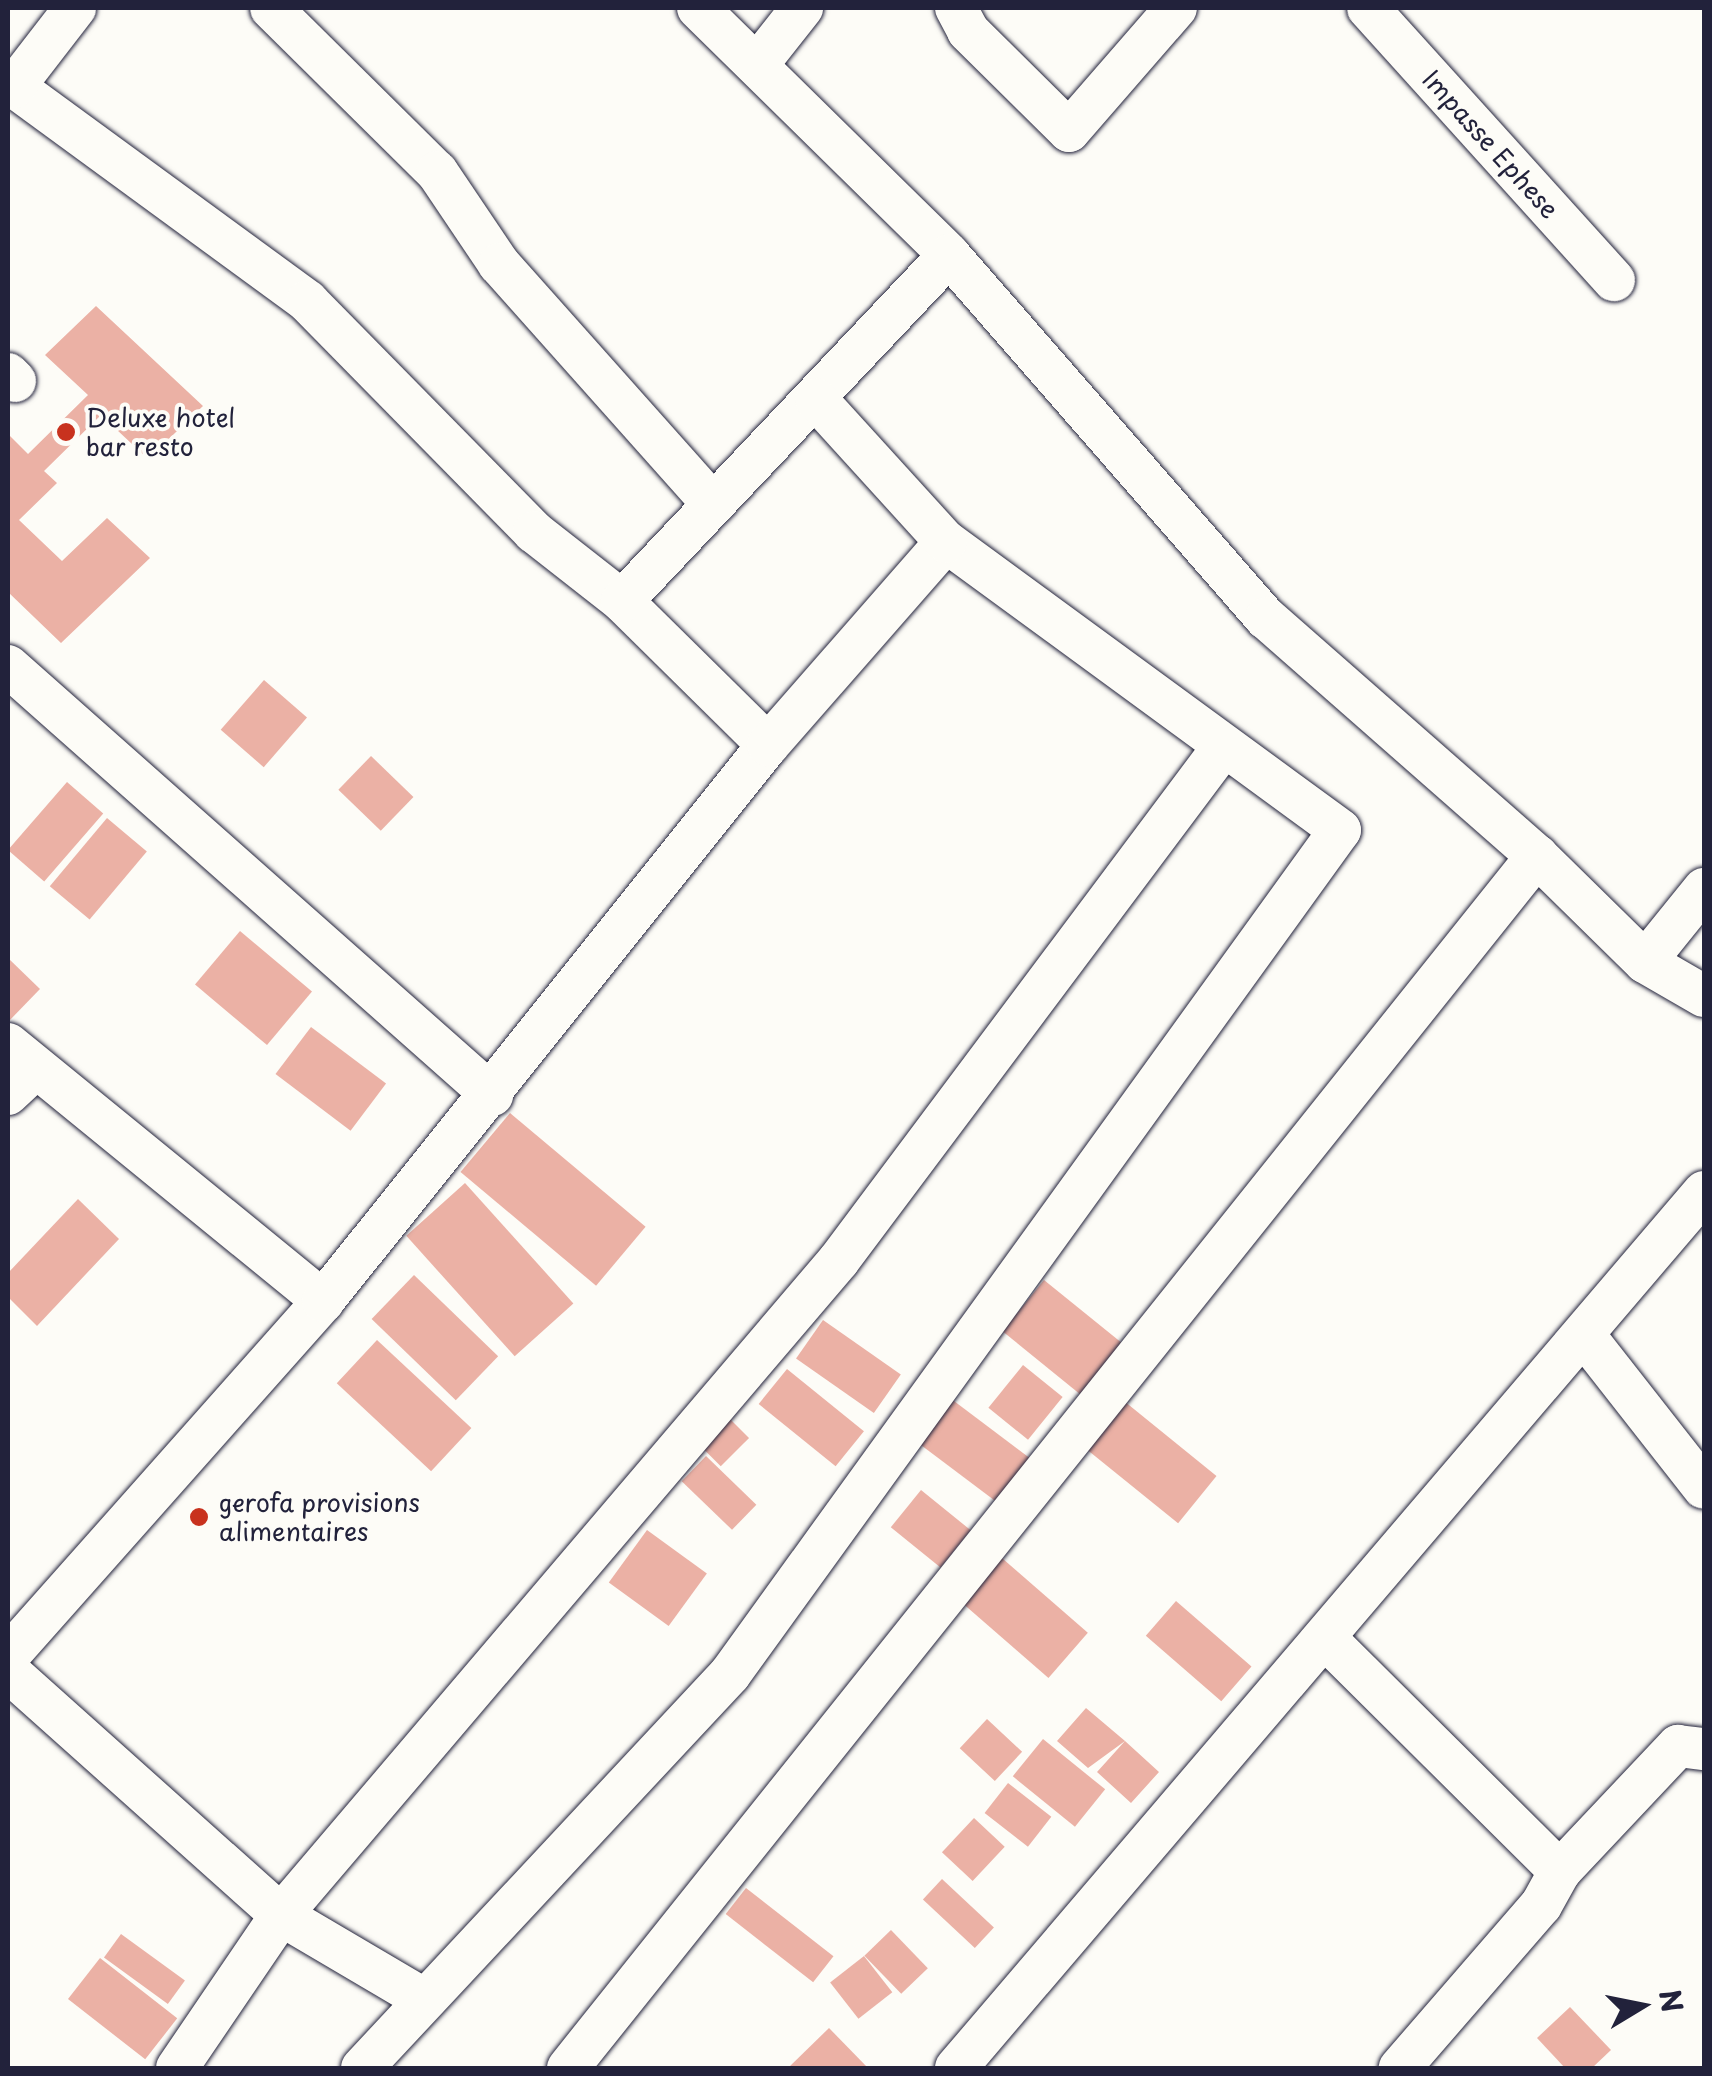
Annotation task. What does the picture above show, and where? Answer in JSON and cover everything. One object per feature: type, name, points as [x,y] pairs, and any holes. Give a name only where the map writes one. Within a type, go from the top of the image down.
[{"type":"street","points":[[76,8],[11,84],[307,302],[534,532],[622,601],[768,745]]},
{"type":"street","points":[[271,8],[437,172],[499,264],[594,363],[714,504]]},
{"type":"street","points":[[698,8],[949,255],[1266,618],[1538,856],[1646,962],[1704,996]]},
{"type":"street","points":[[757,65],[802,8]]},
{"type":"street","points":[[970,15],[1069,131],[1176,8]]},
{"type":"street","name":"Impasse Ephese","points":[[1368,8],[1614,280]]},
{"type":"street","points":[[622,601],[949,255]]},
{"type":"street","points":[[362,2068],[422,1998],[730,1674],[1340,830],[946,542],[816,398]]},
{"type":"street","points":[[8,1656],[323,1301],[768,745],[946,542]]},
{"type":"street","points":[[8,666],[492,1094]]},
{"type":"street","points":[[178,2068],[282,1915],[839,1260],[1223,746]]},
{"type":"street","points":[[568,2068],[1538,856]]},
{"type":"street","points":[[1646,962],[1704,889]]},
{"type":"street","points":[[17,1069],[323,1301]]},
{"type":"street","points":[[956,2068],[1704,1192]]},
{"type":"street","points":[[1584,1335],[1704,1488]]},
{"type":"street","points":[[1326,1638],[1560,1871]]},
{"type":"street","points":[[8,1670],[282,1915],[422,1998]]},
{"type":"street","points":[[1400,2068],[1541,1904],[1560,1871],[1678,1746],[1704,1748]]},
{"type":"building","points":[[96,306],[203,406],[148,459],[101,415],[44,471],[57,483],[19,520],[62,561],[107,518],[150,558],[61,643],[8,592],[8,434],[28,454],[88,395],[45,355]]},
{"type":"building","points":[[264,680],[307,717],[264,767],[221,730]]},
{"type":"building","points":[[371,756],[413,797],[381,831],[338,790]]},
{"type":"building","points":[[67,782],[103,813],[44,881],[8,850]]},
{"type":"building","points":[[107,818],[147,851],[90,920],[50,886]]},
{"type":"building","points":[[240,931],[312,991],[267,1045],[195,985]]},
{"type":"building","points":[[8,958],[40,989],[8,1022]]},
{"type":"building","points":[[311,1027],[386,1084],[351,1131],[275,1074]]},
{"type":"building","points":[[510,1113],[646,1227],[596,1286],[461,1172]]},
{"type":"building","points":[[465,1183],[573,1303],[515,1356],[406,1236]]},
{"type":"building","points":[[78,1199],[119,1239],[37,1326],[8,1297],[8,1273]]},
{"type":"building","points":[[414,1275],[498,1356],[456,1400],[372,1319]]},
{"type":"building","points":[[1044,1280],[1129,1349],[1087,1400],[1002,1331]]},
{"type":"building","points":[[823,1320],[901,1374],[874,1413],[796,1359]]},
{"type":"building","points":[[377,1340],[471,1428],[431,1471],[337,1383]]},
{"type":"building","points":[[1023,1365],[1063,1397],[1028,1440],[988,1408]]},
{"type":"building","points":[[787,1369],[864,1431],[836,1466],[759,1404]]},
{"type":"building","points":[[950,1398],[1033,1461],[1000,1505],[917,1442]]},
{"type":"building","points":[[1124,1401],[1216,1476],[1178,1523],[1086,1448]]},
{"type":"building","points":[[725,1414],[749,1438],[721,1466],[697,1442]]},
{"type":"building","points":[[706,1456],[756,1505],[732,1530],[682,1481]]},
{"type":"building","points":[[921,1490],[971,1530],[941,1568],[891,1527]]},
{"type":"building","points":[[647,1530],[707,1573],[669,1626],[609,1583]]},
{"type":"building","points":[[995,1552],[1088,1633],[1048,1678],[956,1597]]},
{"type":"building","points":[[1176,1601],[1251,1667],[1221,1701],[1146,1636]]},
{"type":"building","points":[[1086,1708],[1125,1741],[1088,1768],[1057,1741]]},
{"type":"building","points":[[987,1719],[1022,1752],[995,1781],[960,1748]]},
{"type":"building","points":[[1043,1739],[1105,1789],[1075,1827],[1013,1776]]},
{"type":"building","points":[[1125,1741],[1159,1772],[1131,1803],[1097,1772]]},
{"type":"building","points":[[1008,1783],[1051,1817],[1028,1847],[985,1813]]},
{"type":"building","points":[[974,1818],[1005,1847],[973,1881],[942,1852]]},
{"type":"building","points":[[942,1879],[994,1927],[975,1948],[923,1899]]},
{"type":"building","points":[[746,1888],[833,1956],[813,1982],[726,1914]]},
{"type":"building","points":[[891,1930],[928,1968],[901,1994],[864,1956]]},
{"type":"building","points":[[121,1934],[185,1980],[168,2004],[104,1957]]},
{"type":"building","points":[[864,1956],[892,1992],[858,2019],[830,1982]]},
{"type":"building","points":[[100,1958],[177,2018],[145,2059],[68,1999]]},
{"type":"building","points":[[1570,2007],[1611,2050],[1592,2068],[1565,2068],[1537,2038]]},
{"type":"building","points":[[829,2028],[868,2068],[788,2068]]},
{"type":"place","name":"Deluxe hotel bar resto","points":[[66,432]]},
{"type":"place","name":"gerofa provisions alimentaires","points":[[199,1517]]}]
